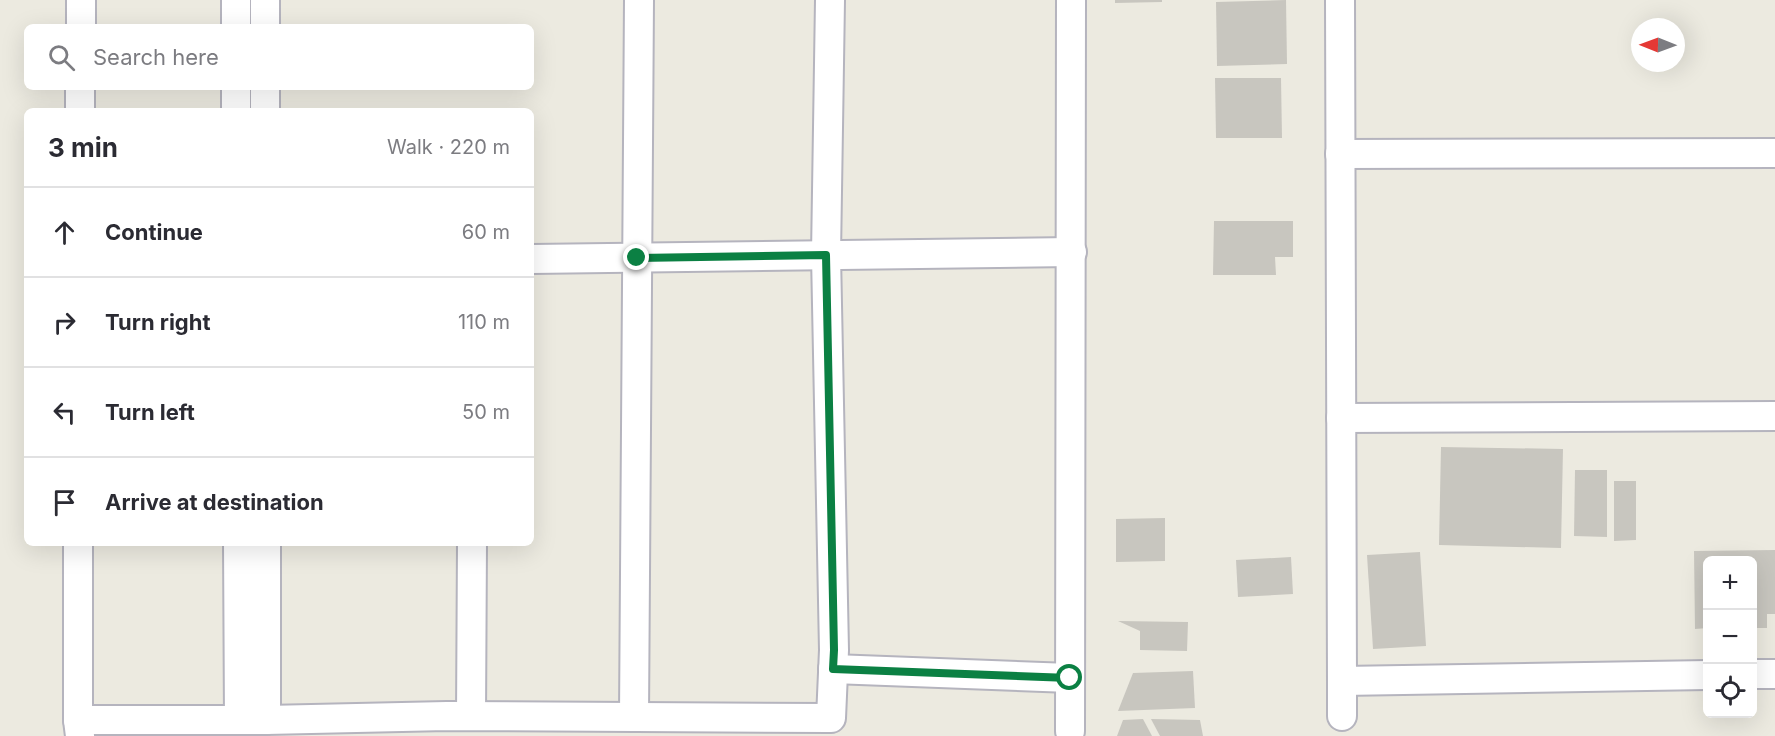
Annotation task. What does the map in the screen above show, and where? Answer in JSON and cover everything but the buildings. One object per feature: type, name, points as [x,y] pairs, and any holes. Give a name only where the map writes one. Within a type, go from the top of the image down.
[{"type":"street","points":[[81,0],[81,24]]},
{"type":"street","points":[[236,0],[236,24]]},
{"type":"street","points":[[265,0],[265,24]]},
{"type":"street","points":[[634,717],[639,0]]},
{"type":"street","points":[[78,546],[79,728],[253,720],[471,716],[831,718],[834,650],[826,255],[830,0]]},
{"type":"street","points":[[1070,731],[1071,0]]},
{"type":"street","points":[[1340,0],[1342,716]]},
{"type":"street","points":[[80,90],[80,108]]},
{"type":"street","points":[[236,90],[236,108]]},
{"type":"street","points":[[265,90],[265,108]]},
{"type":"street","points":[[1340,154],[1775,153]]},
{"type":"street","points":[[534,259],[1072,252]]},
{"type":"street","points":[[1341,418],[1775,416]]},
{"type":"street","points":[[238,546],[253,720]]},
{"type":"street","points":[[253,720],[266,546]]},
{"type":"street","points":[[471,716],[472,546]]},
{"type":"street","points":[[833,669],[1070,678]]},
{"type":"street","points":[[1757,674],[1775,674]]},
{"type":"street","points":[[1342,681],[1703,675]]},
{"type":"route","points":[[637,258],[826,255],[833,669],[1070,678]]}]
